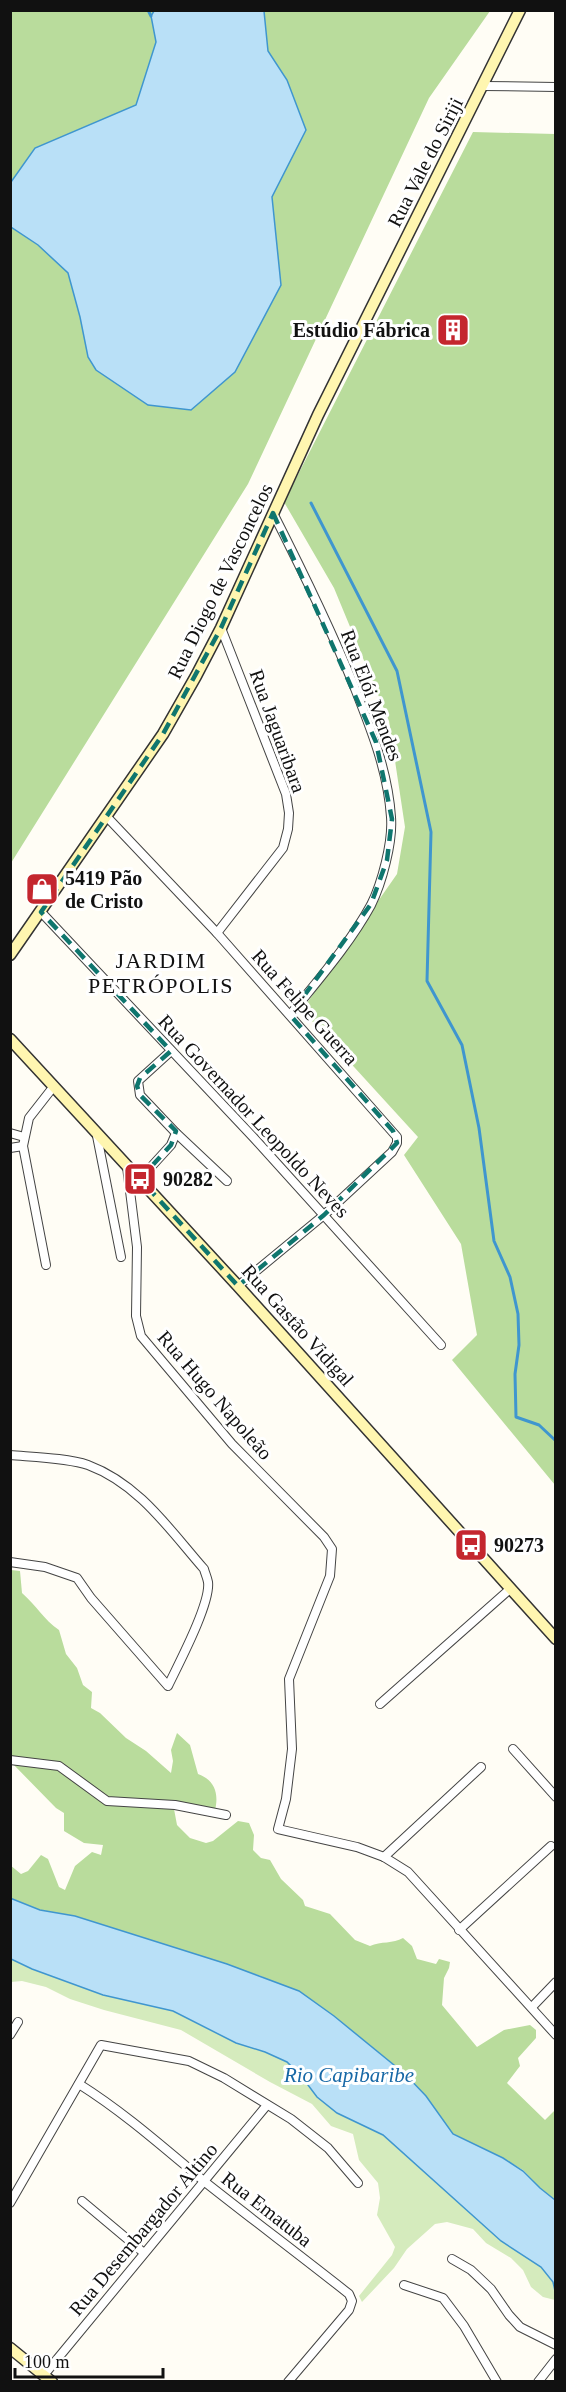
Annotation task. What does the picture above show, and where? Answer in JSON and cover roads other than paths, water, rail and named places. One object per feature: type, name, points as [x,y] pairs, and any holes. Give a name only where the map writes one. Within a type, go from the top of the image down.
[{"type":"street","name":"Rua Vale do Siriji","points":[[361,329],[520,10]]},
{"type":"street","points":[[483,87],[555,87]]},
{"type":"street","name":"Rua Diogo de Vasconcelos","points":[[10,955],[163,734],[221,628],[361,329]]},
{"type":"street","name":"Rua Elói Mendes","points":[[273,513],[315,597],[376,742],[386,780],[392,819],[387,860],[371,904],[340,951],[290,1015]]},
{"type":"street","name":"Rua Jaguaribara","points":[[217,933],[283,848],[289,813],[286,794],[221,628]]},
{"type":"street","name":"Rua Felipe Guerra","points":[[107,817],[217,933],[393,1131],[397,1143],[392,1152],[324,1215]]},
{"type":"street","name":"Rua Governador Leopoldo Neves","points":[[41,912],[324,1215],[441,1345]]},
{"type":"street","name":"Rua Gastão Vidigal","points":[[10,1039],[238,1286],[555,1638]]},
{"type":"street","points":[[171,1051],[140,1078],[137,1086],[140,1095],[227,1182]]},
{"type":"street","points":[[46,1265],[23,1146],[29,1118],[54,1086]]},
{"type":"street","points":[[96,1131],[122,1257]]},
{"type":"street","points":[[10,1133],[24,1137]]},
{"type":"street","points":[[140,1179],[171,1145],[176,1133]]},
{"type":"street","points":[[10,1148],[23,1146]]},
{"type":"street","name":"Rua Hugo Napoleão","points":[[127,1165],[137,1247],[136,1316],[141,1336],[232,1444],[324,1537],[332,1549],[330,1576],[289,1679],[292,1735],[290,1771],[278,1829],[357,1847],[384,1857]]},
{"type":"street","points":[[238,1286],[324,1215]]},
{"type":"street","points":[[10,1455],[86,1464],[114,1477],[139,1494],[204,1569],[208,1584],[202,1609],[193,1635],[168,1686],[91,1598],[77,1578],[45,1567],[10,1562]]},
{"type":"street","points":[[380,1704],[510,1589]]},
{"type":"street","points":[[513,1749],[555,1797]]},
{"type":"street","points":[[10,1760],[59,1766],[107,1801],[175,1805],[226,1815]]},
{"type":"street","points":[[481,1767],[384,1857],[408,1872],[555,2035]]},
{"type":"street","points":[[459,1930],[551,1846]]},
{"type":"street","points":[[532,2007],[555,1982]]},
{"type":"street","points":[[10,2035],[18,2022]]},
{"type":"street","points":[[10,2203],[101,2045],[189,2061],[224,2078],[291,2119],[328,2148],[357,2183]]},
{"type":"street","name":"Rua Ematuba","points":[[79,2084],[144,2129],[204,2181],[349,2294],[352,2301],[349,2310],[288,2382]]},
{"type":"street","name":"Rua Desembargador Altino","points":[[48,2378],[144,2253],[267,2104]]},
{"type":"street","points":[[82,2201],[144,2253]]},
{"type":"street","points":[[452,2259],[471,2270],[485,2283],[520,2327],[555,2345]]},
{"type":"street","points":[[404,2285],[443,2298],[464,2326],[497,2382]]},
{"type":"street","points":[[10,2348],[48,2378]]},
{"type":"street","points":[[538,2382],[555,2359]]},
{"type":"street","points":[[547,2372],[555,2378]]},
{"type":"water","points":[[154,11],[264,11],[268,51],[287,80],[306,130],[272,197],[281,285],[235,372],[191,410],[148,405],[96,370],[88,357],[68,273],[38,245],[11,227],[11,182],[35,148],[136,105],[156,42],[151,16]]},
{"type":"water","name":"Rio Capibaribe","points":[[10,1898],[40,1910],[75,1916],[227,1964],[299,1991],[334,2016],[405,2074],[426,2096],[453,2134],[503,2158],[523,2171],[555,2200],[555,2291],[553,2282],[541,2267],[501,2241],[383,2135],[337,2113],[317,2097],[287,2062],[236,2043],[173,2011],[103,1995],[11,1959]]},
{"type":"waterway","points":[[148,10],[151,16]]},
{"type":"waterway","points":[[311,503],[397,671],[431,832],[427,981],[462,1045],[479,1128],[494,1241],[510,1277],[518,1314],[519,1345],[515,1374],[516,1417],[539,1425],[556,1441]]},
{"type":"place","name":"Estúdio Fábrica","points":[[453,330]]},
{"type":"place","name":"5419 Pão de Cristo","points":[[42,889]]},
{"type":"place","name":"90282","points":[[140,1179]]},
{"type":"place","name":"90273","points":[[471,1545]]},
{"type":"district","name":"JARDIM PETRÓPOLIS","points":[[161,972]]}]
